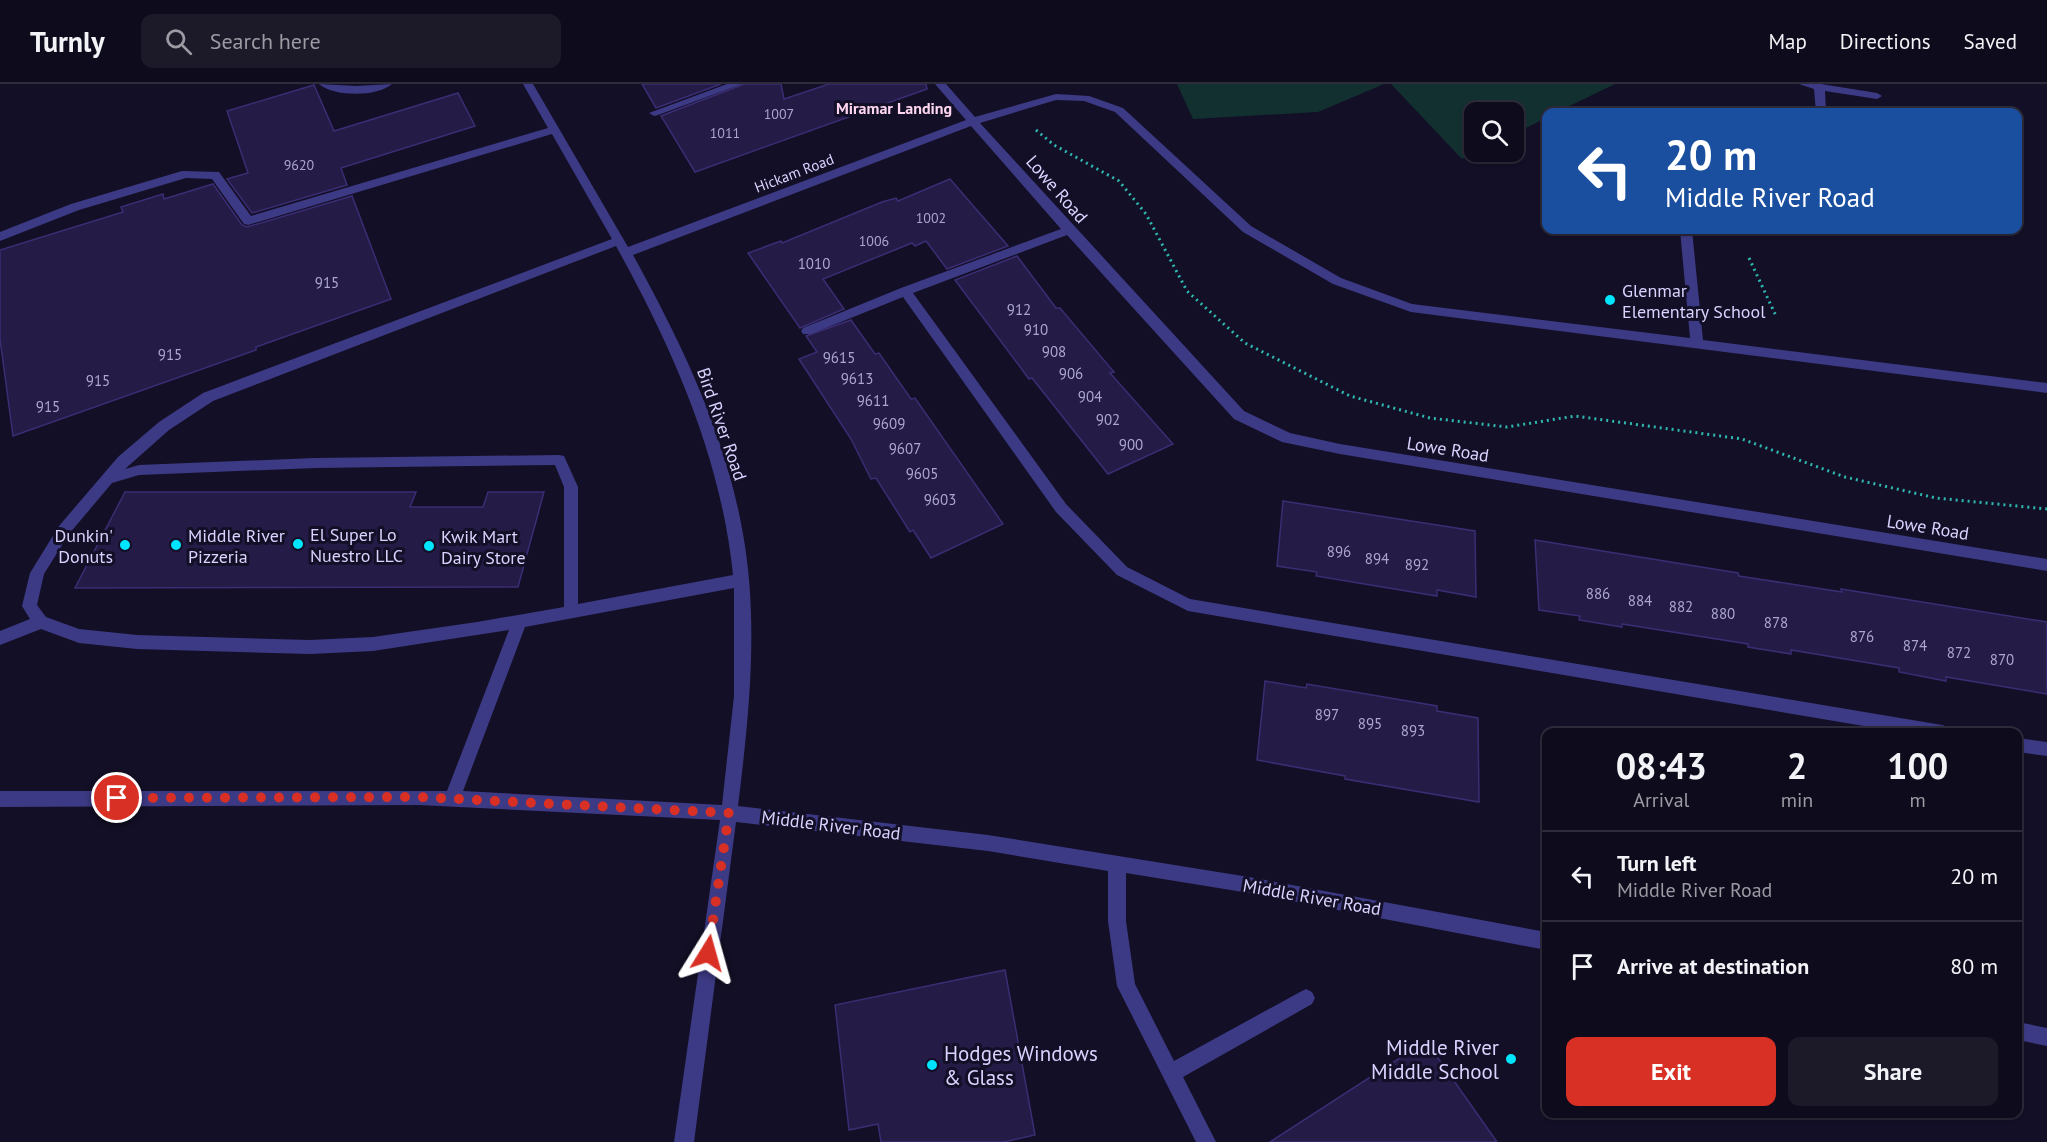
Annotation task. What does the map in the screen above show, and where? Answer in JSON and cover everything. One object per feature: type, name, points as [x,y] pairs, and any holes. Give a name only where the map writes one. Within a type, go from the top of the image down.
[{"type":"street","points":[[324,84],[342,90],[360,90],[387,84]]},
{"type":"street","name":"Bird River Road","points":[[528,84],[660,317],[699,401],[726,484],[742,580],[742,669],[729,813],[698,1023],[684,1142]]},
{"type":"street","points":[[654,112],[737,84]]},
{"type":"street","name":"Lowe Road","points":[[940,84],[1069,230],[1239,415],[1287,438],[1340,449],[2047,565]]},
{"type":"street","points":[[1804,84],[1877,96]]},
{"type":"street","points":[[1819,87],[1821,108]]},
{"type":"street","name":"Hickam Road","points":[[40,622],[29,606],[37,573],[63,530],[123,461],[164,426],[208,397],[973,121],[1056,97],[1085,98],[1119,110],[1247,230],[1337,281],[1411,308],[2047,388]]},
{"type":"street","points":[[0,237],[75,207],[186,174],[215,175],[248,220],[554,130]]},
{"type":"street","points":[[807,331],[905,291],[1069,230]]},
{"type":"street","points":[[1686,234],[1697,344]]},
{"type":"street","points":[[905,291],[1061,508],[1122,571],[1188,605],[1918,728]]},
{"type":"street","points":[[108,479],[139,470],[315,463],[559,460],[571,487],[571,612]]},
{"type":"street","points":[[0,638],[40,622],[79,636],[137,642],[310,646],[373,644],[520,621],[742,580]]},
{"type":"street","points":[[452,798],[520,621]]},
{"type":"street","points":[[2022,745],[2047,749]]},
{"type":"street","name":"Middle River Road","points":[[0,799],[452,798],[729,813],[988,843],[1542,939]]},
{"type":"street","points":[[1117,864],[1117,921],[1126,986],[1206,1142]]},
{"type":"street","points":[[1170,1073],[1306,998]]},
{"type":"street","points":[[2022,1032],[2047,1037]]},
{"type":"path","points":[[1032,126],[1054,145],[1119,181],[1146,214],[1187,291],[1245,343],[1350,396],[1430,418],[1507,427],[1575,416],[1742,439],[1856,479],[1936,498],[2047,508]]},
{"type":"path","points":[[1749,258],[1776,316]]},
{"type":"green space","points":[[1177,84],[1384,84],[1318,112],[1193,119]]},
{"type":"green space","points":[[1391,84],[1615,84],[1565,108],[1542,108],[1542,120],[1524,129],[1524,102],[1464,102],[1464,158],[1462,159]]},
{"type":"building","points":[[642,84],[721,84],[656,108]]},
{"type":"building","points":[[744,84],[781,84],[784,99],[829,84],[926,84],[927,89],[695,172],[661,116]]},
{"type":"building","points":[[314,85],[334,131],[458,93],[475,126],[341,168],[347,185],[252,213],[227,179],[248,173],[227,111]]},
{"type":"building","points":[[950,179],[1008,246],[947,269],[926,241],[915,246],[912,243],[823,279],[844,309],[800,328],[748,253],[781,241],[782,243],[882,202],[896,198],[898,201]]},
{"type":"building","points":[[213,184],[242,225],[247,227],[352,196],[391,299],[256,347],[256,350],[13,436],[0,339],[0,250],[123,212],[121,207],[163,194],[164,199]]},
{"type":"building","points":[[1017,256],[1056,308],[1060,308],[1114,372],[1110,373],[1173,444],[1108,474],[1032,378],[1029,379],[955,280]]},
{"type":"building","points":[[851,320],[875,354],[879,353],[911,399],[915,398],[1003,524],[931,558],[913,530],[910,532],[876,478],[871,479],[851,439],[799,359],[817,352],[806,336]]},
{"type":"building","points":[[125,492],[416,492],[410,507],[483,507],[488,492],[544,492],[518,587],[75,588]]},
{"type":"building","points":[[1283,501],[1475,531],[1476,597],[1437,590],[1437,596],[1316,576],[1317,572],[1277,566]]},
{"type":"building","points":[[1535,540],[1738,573],[1739,576],[1842,592],[1841,589],[2047,622],[2047,694],[1946,677],[1946,681],[1899,672],[1899,668],[1791,650],[1791,654],[1748,647],[1748,644],[1622,624],[1622,627],[1579,620],[1580,616],[1539,610]]},
{"type":"building","points":[[1265,681],[1306,688],[1307,684],[1437,706],[1437,711],[1478,718],[1479,802],[1345,779],[1345,776],[1257,760]]},
{"type":"building","name":"Hodges Windows & Glass","points":[[1005,970],[1035,1135],[1004,1142],[881,1142],[878,1124],[849,1130],[835,1005]]},
{"type":"building","points":[[1426,1041],[1497,1142],[1270,1142]]},
{"type":"place","name":"Glenmar Elementary School","points":[[1610,300]]},
{"type":"place","name":"El Super Lo Nuestro LLC","points":[[298,544]]},
{"type":"place","name":"Dunkin' Donuts","points":[[125,545]]},
{"type":"place","name":"Middle River Pizzeria","points":[[176,545]]},
{"type":"place","name":"Kwik Mart Dairy Store","points":[[429,546]]},
{"type":"place","name":"Middle River Middle School","points":[[1511,1059]]},
{"type":"place","name":"Hodges Windows & Glass","points":[[932,1065]]},
{"type":"district","name":"Miramar Landing","points":[[894,108]]},
{"type":"route","points":[[117,798],[419,797],[729,813],[708,953]]}]
